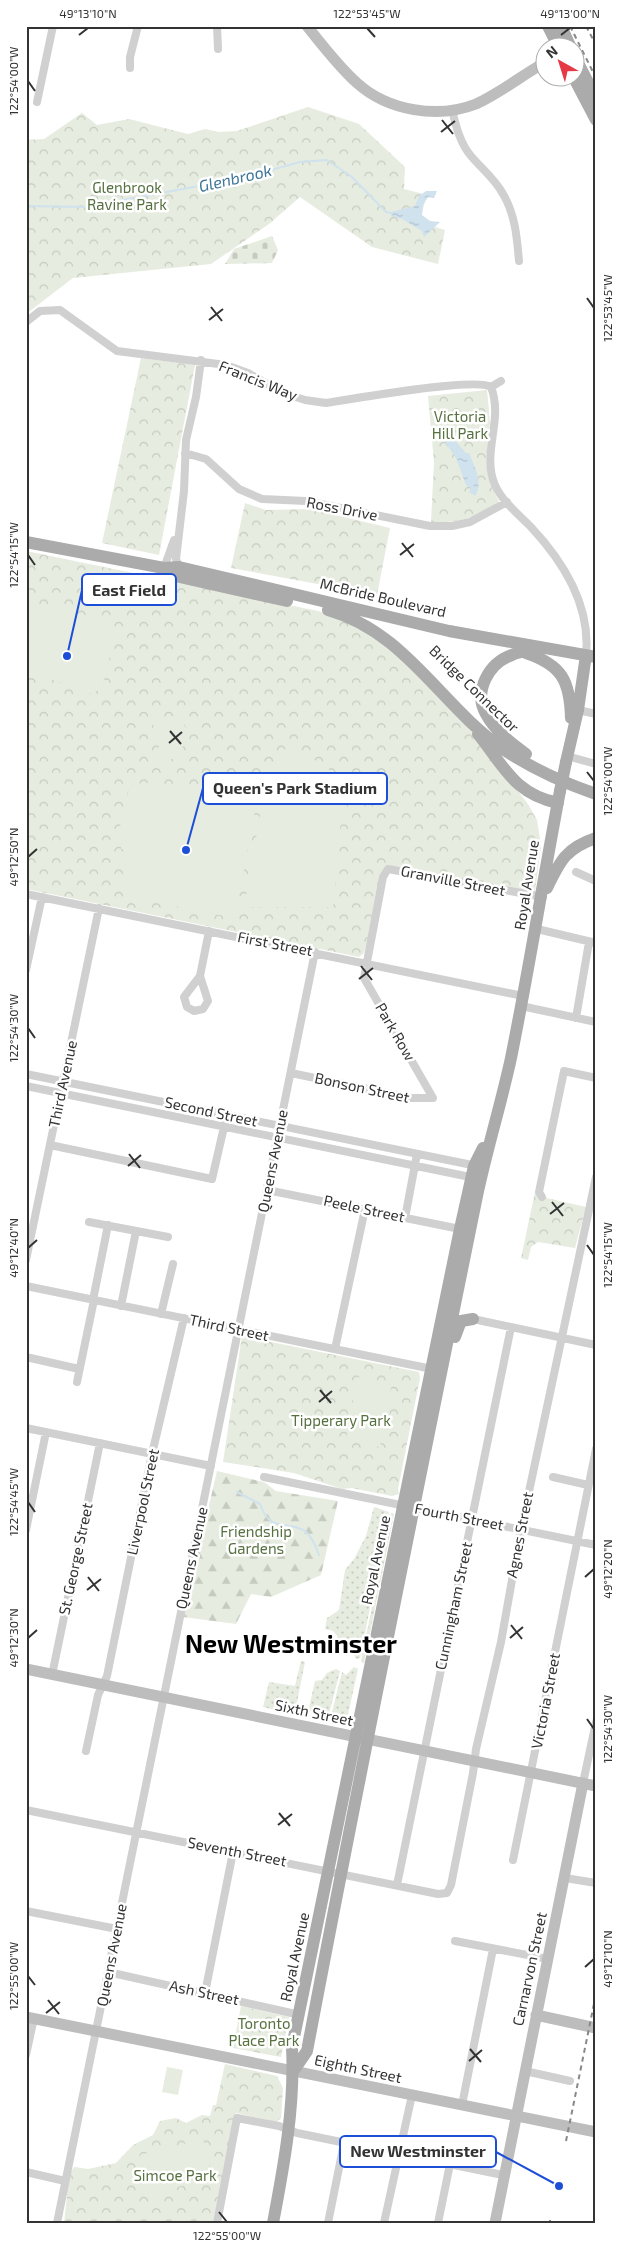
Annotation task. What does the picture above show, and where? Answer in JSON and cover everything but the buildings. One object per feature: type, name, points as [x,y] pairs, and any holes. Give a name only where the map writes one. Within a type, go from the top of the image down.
[{"type":"main road","points":[[548,26],[554,38]]},
{"type":"main road","points":[[561,26],[566,38]]},
{"type":"main road","points":[[584,75],[596,98]]},
{"type":"main road","points":[[579,88],[596,120]]},
{"type":"main road","points":[[26,534],[50,546]]},
{"type":"main road","name":"McBride Boulevard","points":[[26,542],[164,568],[178,567],[341,610]]},
{"type":"main road","name":"McBride Boulevard","points":[[164,568],[175,576],[449,631],[591,656]]},
{"type":"main road","name":"Bridge Connector","points":[[341,610],[366,624],[396,646],[449,700],[503,748],[533,767],[596,794]]},
{"type":"main road","name":"Bridge Connector","points":[[341,610],[366,616],[389,631],[490,731],[509,746],[596,786]]},
{"type":"main road","points":[[536,760],[500,732],[485,713],[482,702],[483,684],[492,668],[506,657],[523,652],[556,649]]},
{"type":"main road","points":[[523,652],[550,663],[563,677],[569,695],[571,733]]},
{"type":"main road","name":"Royal Avenue","points":[[436,1370],[460,1229],[477,1172],[496,1119],[522,1001],[541,930],[543,897],[559,797],[571,733],[591,656]]},
{"type":"main road","points":[[449,700],[518,786],[544,800],[559,797]]},
{"type":"main road","points":[[543,897],[558,865],[571,849],[596,838]]},
{"type":"main road","name":"Royal Avenue","points":[[294,2070],[307,2051],[335,1872],[477,1172]]},
{"type":"main road","points":[[436,1370],[448,1361],[460,1322],[466,1319],[473,1319]]},
{"type":"main road","name":"Royal Avenue","points":[[272,2223],[285,2164],[294,2070],[292,2047],[335,1872]]},
{"type":"street","points":[[37,102],[53,26]]},
{"type":"street","points":[[130,68],[138,26]]},
{"type":"street","points":[[217,26],[218,49]]},
{"type":"street","points":[[307,26],[359,85],[376,96],[416,110],[452,110],[474,104],[534,70]]},
{"type":"street","points":[[452,110],[457,128],[470,155],[489,174],[505,196],[514,223],[519,261]]},
{"type":"street","name":"Francis Way","points":[[26,322],[40,311],[60,310],[109,346],[132,354],[201,360],[226,365],[248,373],[281,392],[305,400],[326,402],[456,386],[485,384],[491,387]]},
{"type":"street","points":[[178,567],[176,559],[178,529],[184,491],[185,453],[201,360]]},
{"type":"street","points":[[501,381],[491,387],[495,426],[489,454],[490,469],[496,487],[507,502],[549,546],[564,569],[576,592],[586,623],[591,656]]},
{"type":"street","name":"Ross Drive","points":[[185,453],[206,459],[239,489],[262,499],[306,501],[430,526],[452,526],[470,522],[507,502]]},
{"type":"street","points":[[164,568],[178,529]]},
{"type":"street","points":[[578,710],[596,714]]},
{"type":"street","points":[[566,759],[596,764]]},
{"type":"street","name":"Granville Street","points":[[365,963],[383,877],[388,869],[543,897]]},
{"type":"street","points":[[576,872],[596,881]]},
{"type":"street","name":"First Street","points":[[26,894],[365,963],[522,1001],[576,1018],[596,1022]]},
{"type":"street","points":[[26,970],[42,897]]},
{"type":"street","name":"Third Avenue","points":[[26,1260],[99,908]]},
{"type":"street","points":[[541,930],[593,942],[576,1018]]},
{"type":"street","points":[[200,976],[209,931]]},
{"type":"street","name":"Queens Avenue","points":[[57,2223],[315,952]]},
{"type":"street","name":"Park Row","points":[[365,963],[364,978],[433,1098]]},
{"type":"street","points":[[542,1197],[538,1192],[564,1072],[596,1078]]},
{"type":"street","name":"Bonson Street","points":[[291,1073],[412,1098],[433,1098]]},
{"type":"street","name":"Second Street","points":[[26,1074],[417,1154],[477,1172]]},
{"type":"street","name":"Second Street","points":[[26,1086],[415,1166],[477,1172]]},
{"type":"street","points":[[50,1146],[212,1179],[228,1114]]},
{"type":"street","points":[[405,1218],[417,1154]]},
{"type":"street","name":"Agnes Street","points":[[447,1893],[451,1885],[501,1642],[521,1529],[593,1204],[596,1177]]},
{"type":"street","name":"Peele Street","points":[[267,1190],[460,1229]]},
{"type":"street","points":[[335,1349],[365,1209]]},
{"type":"street","points":[[89,1222],[168,1237]]},
{"type":"street","points":[[77,1382],[108,1225]]},
{"type":"street","points":[[121,1306],[136,1231]]},
{"type":"street","points":[[161,1314],[173,1264]]},
{"type":"street","name":"Third Street","points":[[26,1286],[436,1370]]},
{"type":"street","name":"Liverpool Street","points":[[86,1751],[98,1695],[104,1685],[152,1454],[184,1318]]},
{"type":"street","points":[[473,1319],[596,1345]]},
{"type":"street","name":"Cunningham Street","points":[[397,1885],[511,1327]]},
{"type":"street","points":[[26,1357],[80,1369]]},
{"type":"street","points":[[26,1428],[211,1466]]},
{"type":"street","points":[[26,1530],[46,1432]]},
{"type":"street","name":"St. George Street","points":[[52,1675],[100,1443]]},
{"type":"street","name":"Victoria Street","points":[[513,1860],[596,1449]]},
{"type":"street","name":"Fourth Street","points":[[264,1477],[596,1545]]},
{"type":"street","points":[[553,1477],[588,1485]]},
{"type":"street","name":"Sixth Street","points":[[26,1669],[596,1786]]},
{"type":"street","name":"Carnarvon Street","points":[[495,2223],[503,2175],[596,1722]]},
{"type":"street","name":"Seventh Street","points":[[26,1810],[438,1894],[447,1893]]},
{"type":"street","points":[[205,1993],[233,1852]]},
{"type":"street","points":[[565,1878],[596,1883]]},
{"type":"street","points":[[26,1911],[117,1929]]},
{"type":"street","points":[[456,1941],[548,1959]]},
{"type":"street","points":[[462,2105],[493,1949]]},
{"type":"street","name":"Ash Street","points":[[108,1972],[300,2014]]},
{"type":"street","points":[[536,2015],[596,2028]]},
{"type":"street","points":[[26,2055],[30,2017]]},
{"type":"street","name":"Eighth Street","points":[[30,2017],[596,2132]]},
{"type":"street","points":[[524,2072],[570,2081]]},
{"type":"street","points":[[384,2223],[412,2095]]},
{"type":"street","points":[[217,2223],[237,2118],[344,2143],[503,2175]]},
{"type":"street","points":[[328,2223],[344,2143]]},
{"type":"street","points":[[438,2223],[450,2164]]},
{"type":"street","points":[[26,2172],[65,2181]]},
{"type":"green space","name":"Glenbrook Ravine Park","points":[[308,107],[359,124],[405,167],[404,189],[427,195],[419,222],[445,230],[438,264],[372,247],[300,197],[269,224],[211,264],[73,278],[26,314],[26,140],[44,139],[82,113],[97,125],[129,119],[188,134],[205,129],[219,132],[237,131]]},
{"type":"green space","points":[[272,236],[278,250],[272,263],[225,264],[234,249]]},
{"type":"green space","points":[[141,358],[195,365],[159,555],[102,543]]},
{"type":"green space","name":"Victoria Hill Park","points":[[487,390],[490,422],[487,468],[490,483],[499,501],[492,507],[467,518],[449,522],[431,522],[434,462],[428,396]]},
{"type":"green space","points":[[245,503],[266,510],[310,509],[390,528],[377,595],[231,568]]},
{"type":"green space","points":[[26,551],[318,611],[350,621],[377,636],[465,723],[528,804],[537,820],[541,845],[535,892],[387,867],[364,953],[359,957],[26,889]]},
{"type":"green space","points":[[26,604],[104,619],[109,626],[111,643],[109,662],[102,689],[89,694],[49,678],[26,674]]},
{"type":"green space","points":[[181,716],[189,738],[175,758],[169,760],[170,766],[147,759],[159,747],[153,723],[158,719]]},
{"type":"green space","points":[[289,748],[325,765],[336,777],[343,797],[333,907],[244,907],[265,786],[283,750]]},
{"type":"green space","points":[[143,782],[256,806],[235,918],[133,898],[124,887],[126,870],[124,866],[127,850],[121,849],[123,836],[118,835],[128,792],[132,787]]},
{"type":"green space","points":[[535,1192],[539,1199],[542,1197],[586,1207],[575,1248],[538,1242],[531,1247],[528,1260],[521,1258]]},
{"type":"green space","name":"Tipperary Park","points":[[242,1336],[419,1372],[420,1378],[398,1489],[399,1494],[392,1496],[352,1488],[342,1489],[294,1473],[223,1462]]},
{"type":"green space","points":[[357,1377],[392,1383],[380,1447],[346,1441]]},
{"type":"green space","name":"Friendship Gardens","points":[[217,1471],[264,1482],[276,1491],[338,1501],[321,1575],[271,1597],[251,1594],[236,1624],[183,1617]]},
{"type":"green space","points":[[374,1507],[389,1512],[360,1658],[356,1659],[351,1649],[343,1653],[331,1644],[338,1637],[333,1631],[325,1629],[327,1618],[339,1610],[345,1570],[354,1559],[366,1536]]},
{"type":"green space","points":[[391,1513],[394,1514],[364,1663],[361,1661]]},
{"type":"green space","points":[[301,1661],[305,1662],[295,1712],[281,1711],[282,1705],[279,1711],[263,1707],[269,1682],[295,1686]]},
{"type":"green space","points":[[354,1667],[358,1669],[347,1719],[342,1718],[339,1723],[330,1720],[342,1672],[346,1675]]},
{"type":"green space","points":[[336,1669],[340,1671],[328,1718],[315,1718],[315,1711],[308,1712],[315,1681],[322,1680],[327,1673]]},
{"type":"green space","name":"Toronto Place Park","points":[[241,2006],[289,2017],[281,2057],[233,2048]]},
{"type":"green space","name":"Simcoe Park","points":[[225,2064],[277,2076],[283,2088],[281,2118],[276,2122],[236,2113],[213,2223],[64,2223],[67,2185],[74,2167],[88,2169],[116,2163],[133,2145],[153,2135],[160,2121],[176,2118],[186,2123],[202,2115],[210,2116],[213,2105],[216,2105]]},
{"type":"green space","points":[[167,2067],[183,2070],[178,2095],[162,2092]]},
{"type":"green space","points":[[203,2139],[213,2178],[149,2194],[140,2155]]},
{"type":"water","points":[[426,191],[437,191],[434,198],[428,197],[423,205],[422,215],[430,221],[440,222],[424,237],[422,231],[402,219],[391,216],[391,212],[415,206],[419,196]]},
{"type":"water","points":[[451,436],[466,453],[469,453],[473,463],[479,486],[475,496],[469,492],[471,488],[466,485],[456,458],[445,442],[447,437]]},
{"type":"waterway","name":"Glenbrook","points":[[26,206],[86,207],[242,178],[300,162],[327,160],[352,177],[386,212],[391,213]]},
{"type":"waterway","points":[[237,1492],[260,1504],[264,1514],[274,1523],[292,1526],[305,1531],[314,1542],[319,1555]]},
{"type":"railway","points":[[570,26],[596,78]]},
{"type":"railway","points":[[586,26],[596,45]]},
{"type":"railway","points":[[566,2141],[596,1994]]},
{"type":"place","name":"East Field","points":[[67,656]]},
{"type":"place","name":"Queen's Park Stadium","points":[[186,850]]},
{"type":"place","name":"New Westminster","points":[[559,2186]]},
{"type":"district","name":"New Westminster","points":[[291,1644]]}]
